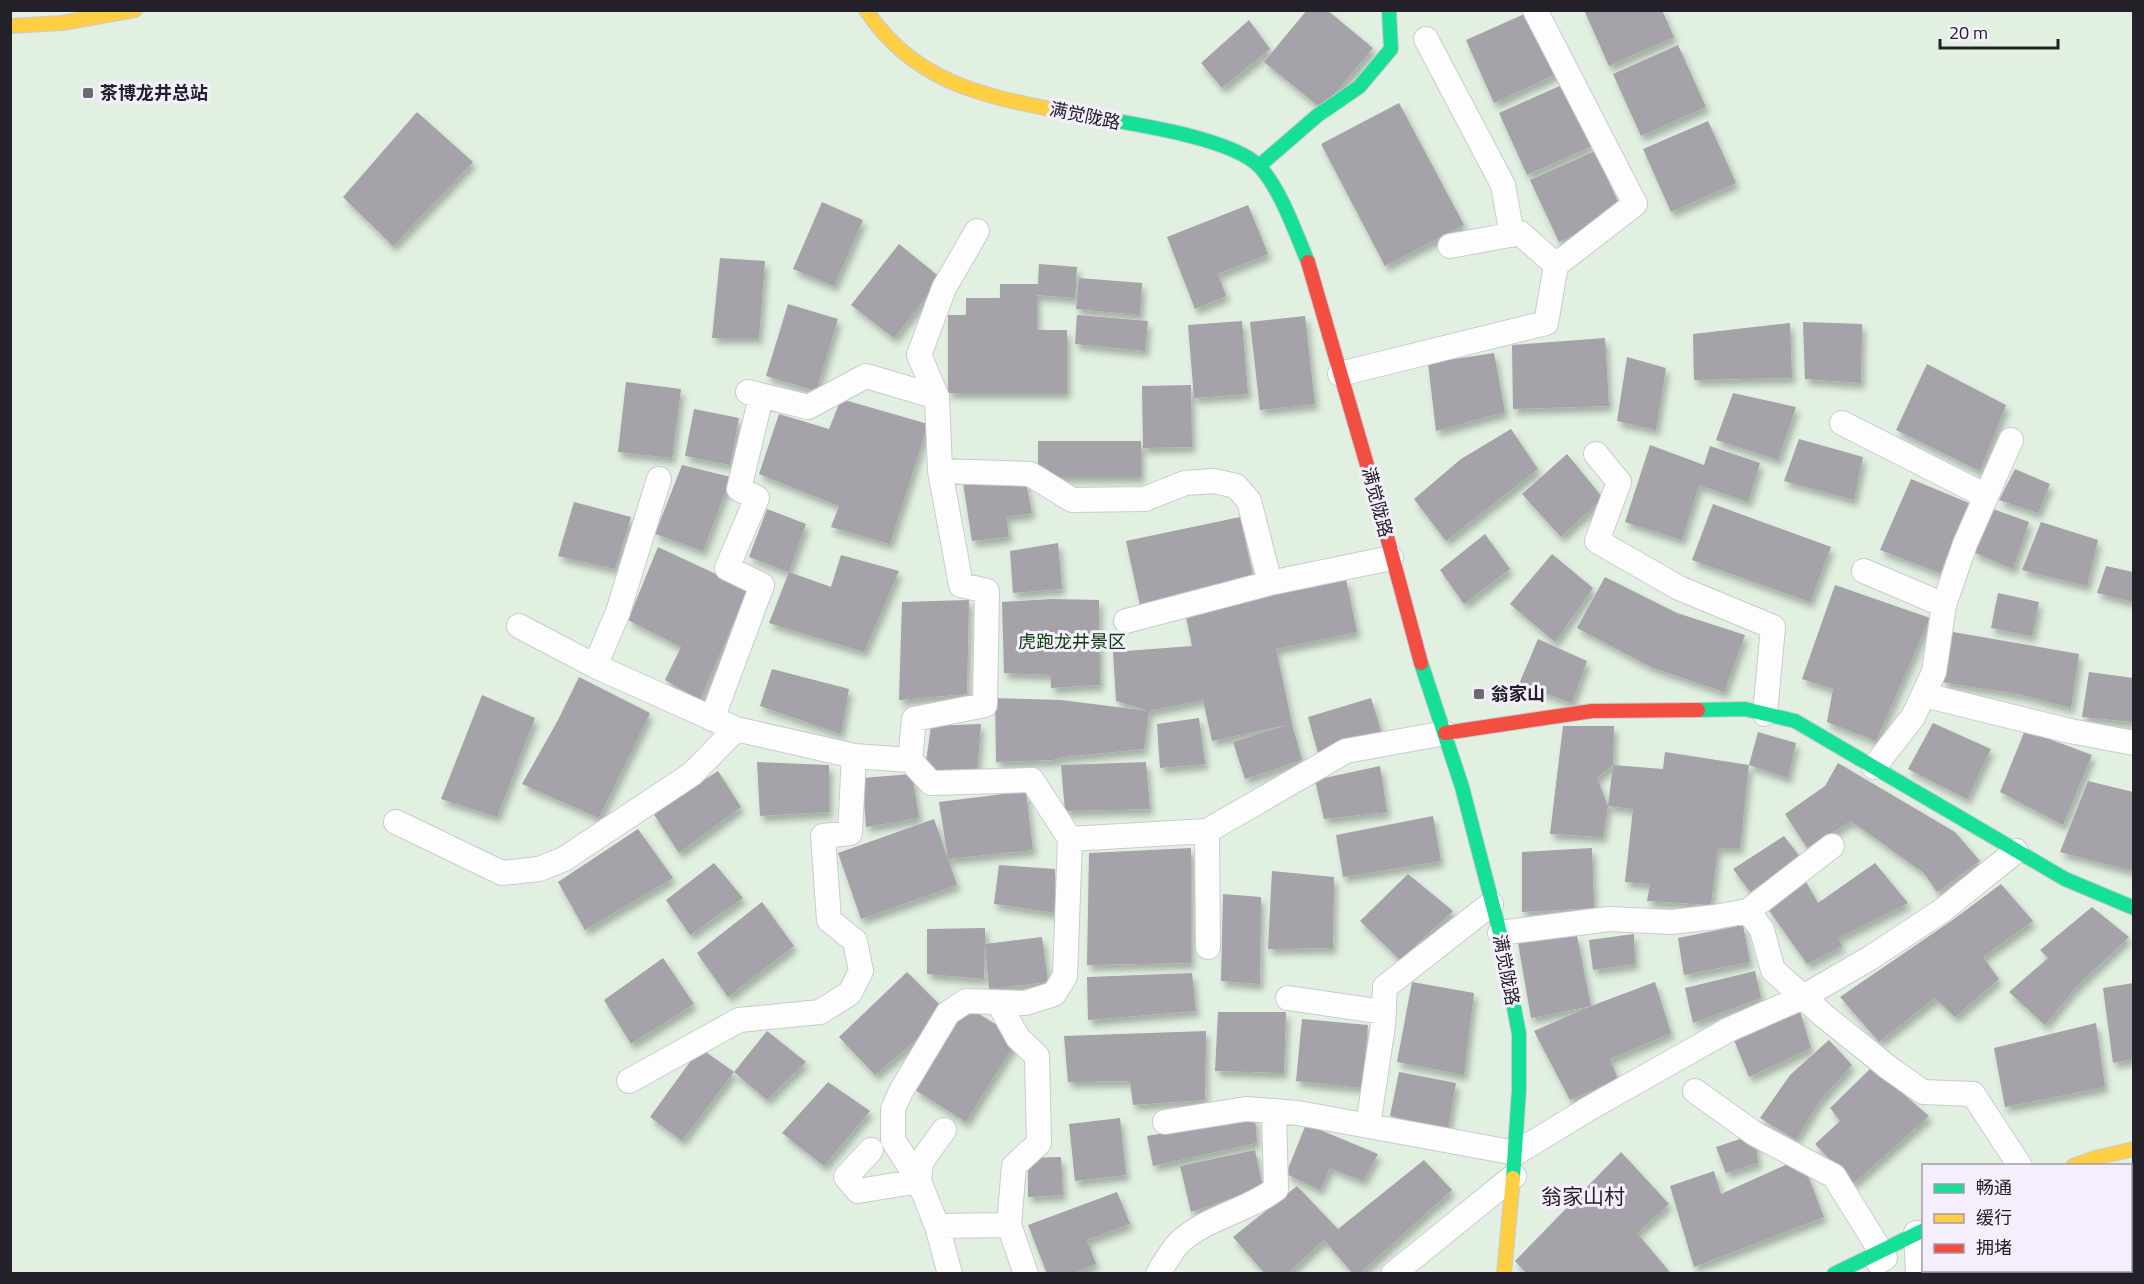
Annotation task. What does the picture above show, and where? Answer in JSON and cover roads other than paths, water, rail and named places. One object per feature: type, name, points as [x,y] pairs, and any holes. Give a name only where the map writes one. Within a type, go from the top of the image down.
[{"type":"street","points":[[10,26],[62,24],[135,10]]},
{"type":"street","name":"满觉陇路","points":[[866,10],[876,25],[904,54],[928,70],[963,88],[1001,99],[1200,138],[1235,150],[1259,166],[1274,187],[1309,263],[1376,496],[1416,648],[1462,787],[1500,933],[1519,1034],[1515,1164],[1504,1274]]},
{"type":"street","points":[[1259,166],[1318,115],[1359,87],[1391,49],[1389,10]]},
{"type":"street","points":[[1445,733],[1592,711],[1745,709],[1795,721],[2065,879],[2133,908]]},
{"type":"street","points":[[2078,1164],[2133,1149]]},
{"type":"street","points":[[1834,1274],[1920,1232]]},
{"type":"lane","points":[[1340,374],[1546,323],[1556,266],[1635,204],[1535,10]]},
{"type":"lane","points":[[1426,39],[1503,185],[1512,235]]},
{"type":"lane","points":[[910,760],[914,718],[985,705],[987,591],[961,585],[940,471],[937,397],[919,355],[944,288],[977,231]]},
{"type":"lane","points":[[1450,246],[1520,233],[1556,266]]},
{"type":"lane","points":[[712,719],[762,585],[727,568],[757,498],[739,489],[754,394],[808,407],[866,376],[937,397]]},
{"type":"lane","points":[[1842,423],[1986,496]]},
{"type":"lane","points":[[1874,767],[1913,717],[1934,672],[1944,605],[1965,544],[2011,440]]},
{"type":"lane","points":[[1596,454],[1619,482],[1597,542],[1679,588],[1773,627],[1765,714]]},
{"type":"lane","points":[[940,471],[1030,474],[1072,500],[1145,499],[1185,483],[1214,481],[1236,486],[1249,501],[1270,584]]},
{"type":"lane","points":[[595,666],[618,612],[659,478]]},
{"type":"lane","points":[[1126,621],[1270,584],[1391,558]]},
{"type":"lane","points":[[1864,571],[1944,605]]},
{"type":"lane","points":[[519,626],[595,666],[736,729],[854,756],[910,760],[931,783],[1032,780],[1070,839],[1065,976],[1054,994],[1025,1003],[966,1001],[948,1013],[901,1091],[893,1109],[893,1140],[919,1181],[937,1226],[950,1274]]},
{"type":"lane","points":[[1924,695],[2070,731],[2133,743]]},
{"type":"lane","points":[[396,822],[502,873],[539,869],[564,859],[692,774],[736,729]]},
{"type":"lane","points":[[1070,839],[1207,831],[1346,751],[1445,733]]},
{"type":"lane","points":[[629,1081],[739,1020],[819,1012],[850,993],[861,971],[855,941],[829,920],[824,836],[850,833],[854,756]]},
{"type":"lane","points":[[1207,831],[1208,947]]},
{"type":"lane","points":[[1500,933],[1609,918],[1672,922],[1748,911],[1832,846]]},
{"type":"lane","points":[[1393,1274],[1515,1164],[1588,1109],[1728,1030],[1803,997],[1870,958],[1943,910],[2016,851]]},
{"type":"lane","points":[[1368,1126],[1384,1012],[1385,987],[1491,904]]},
{"type":"lane","points":[[1748,911],[1762,930],[1773,970],[1889,1068],[1923,1092],[1973,1094],[2019,1164]]},
{"type":"lane","points":[[1288,998],[1384,1012]]},
{"type":"lane","points":[[998,1002],[1018,1038],[1037,1056],[1039,1143],[1014,1166],[1009,1225],[1026,1274]]},
{"type":"lane","points":[[1695,1091],[1755,1134],[1834,1176],[1885,1258],[1860,1274]]},
{"type":"lane","points":[[1165,1122],[1246,1109],[1298,1113],[1368,1126],[1515,1164]]},
{"type":"lane","points":[[1158,1274],[1178,1244],[1196,1230],[1263,1199],[1276,1189],[1274,1111]]},
{"type":"lane","points":[[919,1181],[921,1162],[944,1130]]},
{"type":"lane","points":[[871,1150],[846,1177],[858,1191],[919,1181]]},
{"type":"lane","points":[[937,1226],[1009,1225]]},
{"type":"lane","points":[[1918,1274],[1920,1232]]},
{"type":"place","name":"茶博龙井总站","points":[[88,93]]},
{"type":"place","name":"翁家山","points":[[1479,694]]},
{"type":"district","name":"翁家山村","points":[[1583,1197]]},
{"type":"park label","name":"虎跑龙井景区","points":[[1072,642]]}]
